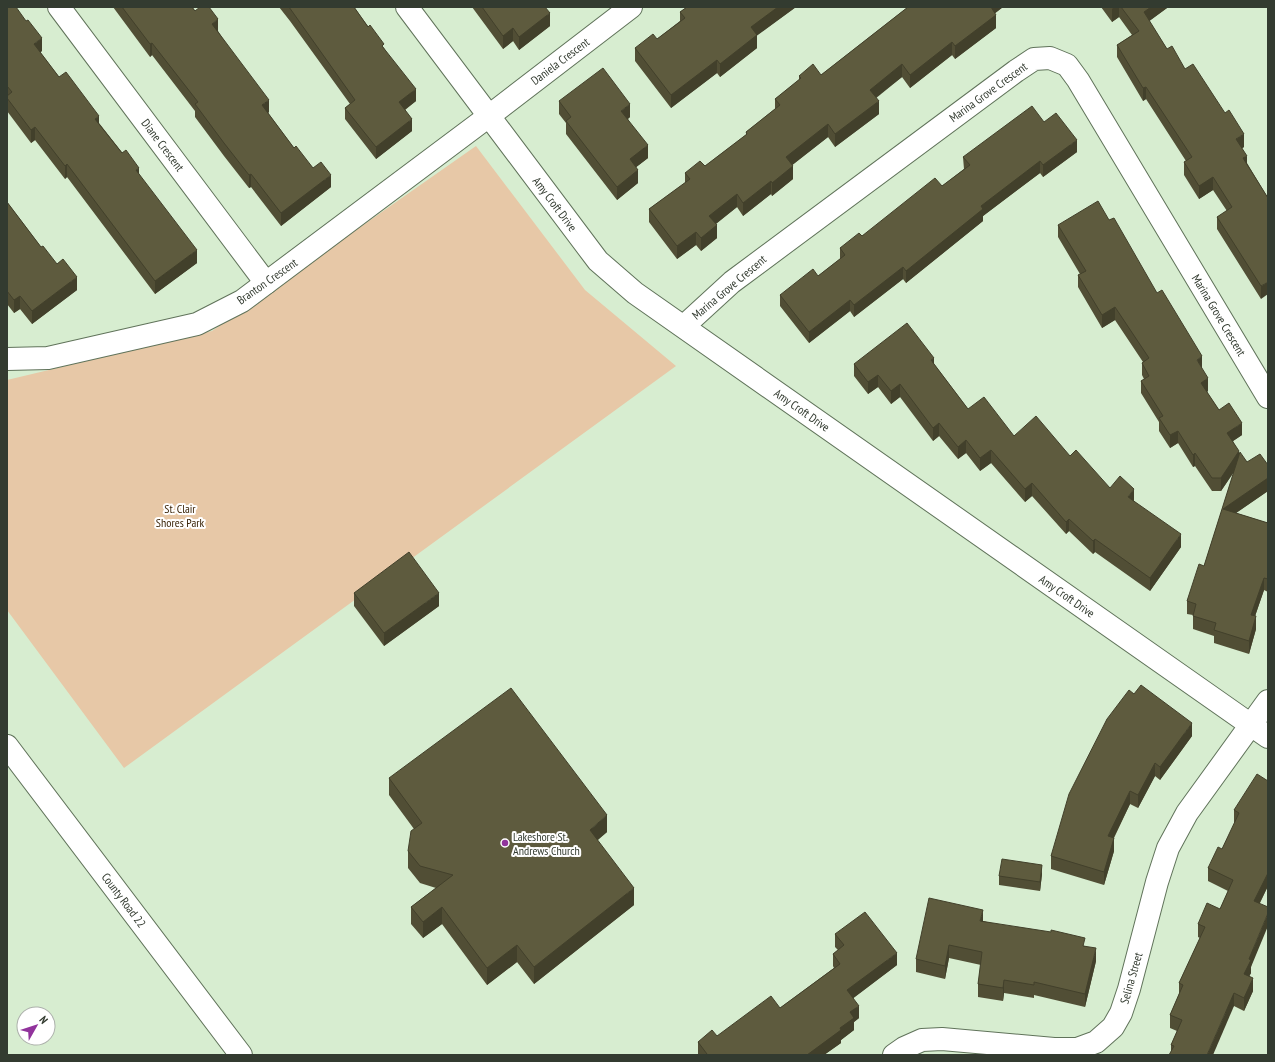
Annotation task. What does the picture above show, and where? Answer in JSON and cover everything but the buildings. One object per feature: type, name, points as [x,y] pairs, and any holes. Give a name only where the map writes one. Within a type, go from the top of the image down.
[{"type":"street","name":"Diane Crescent","points":[[59,7],[266,283]]},
{"type":"street","name":"Amy Croft Drive","points":[[407,7],[598,261],[635,293],[1260,732]]},
{"type":"street","name":"Daniela Crescent","points":[[489,116],[631,7]]},
{"type":"street","name":"Marina Grove Crescent","points":[[684,326],[732,282],[1016,70],[1034,59],[1050,58],[1067,65],[1078,80],[1268,397]]},
{"type":"street","name":"Branton Crescent","points":[[7,359],[48,358],[197,324],[242,301],[489,116]]},
{"type":"street","points":[[1260,732],[1268,701]]},
{"type":"street","name":"Selina Street","points":[[894,1055],[904,1048],[922,1040],[1054,1049],[1077,1049],[1096,1042],[1113,1027],[1121,1013],[1129,989],[1168,848],[1187,813],[1260,732]]},
{"type":"street","name":"County Road 22","points":[[7,746],[241,1055]]},
{"type":"green space","name":"St. Clair Shores Park","points":[[476,146],[585,290],[676,366],[124,768],[7,610],[7,380],[212,331]]},
{"type":"place","name":"Lakeshore St. Andrews Church","points":[[505,843]]}]
